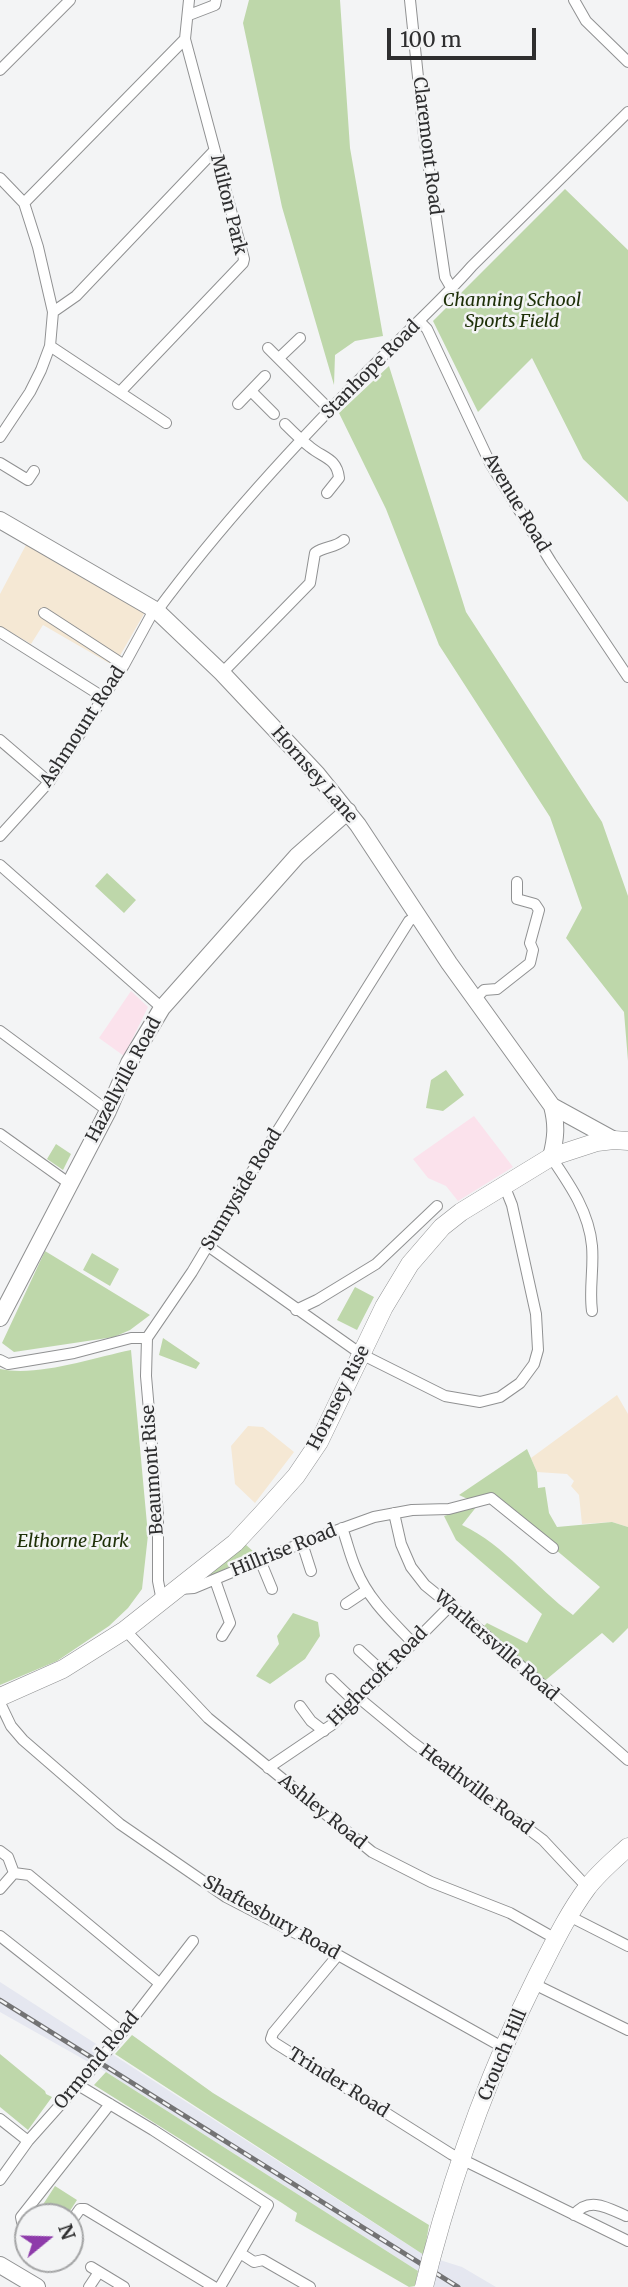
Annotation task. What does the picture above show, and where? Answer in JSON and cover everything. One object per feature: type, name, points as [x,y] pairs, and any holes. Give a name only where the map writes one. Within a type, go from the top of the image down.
[{"type":"main road","name":"Hornsey Lane","points":[[0,520],[155,610],[222,673],[317,774],[348,811],[475,999],[552,1106],[556,1140],[551,1157]]},
{"type":"main road","name":"Hazellville Road","points":[[0,1318],[5,1297],[70,1184],[108,1111],[129,1063],[162,1008],[297,856],[348,811]]},
{"type":"main road","name":"Hornsey Lane","points":[[552,1106],[579,1121],[591,1133],[613,1141]]},
{"type":"main road","name":"Hornsey Rise","points":[[0,1697],[64,1668],[125,1630],[162,1601],[185,1588],[235,1542],[296,1476],[333,1417],[384,1307],[410,1264],[442,1227],[461,1212],[551,1157],[613,1141]]},
{"type":"main road","name":"Crouch Hill","points":[[424,2287],[461,2160],[504,2048],[569,1916],[587,1887],[628,1847]]},
{"type":"main road","points":[[0,2265],[37,2287]]},
{"type":"street","points":[[0,70],[70,0]]},
{"type":"street","name":"Milton Park","points":[[120,393],[244,259],[185,39],[189,0]]},
{"type":"street","points":[[189,15],[215,5],[216,0]]},
{"type":"street","name":"Claremont Road","points":[[410,0],[424,135],[445,277],[452,289]]},
{"type":"street","points":[[574,0],[586,21],[628,62]]},
{"type":"street","points":[[24,203],[185,39]]},
{"type":"street","name":"Stanhope Road","points":[[155,610],[235,514],[330,410],[628,112]]},
{"type":"street","points":[[53,312],[76,296],[214,151]]},
{"type":"street","points":[[0,178],[24,203],[53,312],[50,346],[30,392],[0,437]]},
{"type":"street","name":"Avenue Road","points":[[419,321],[427,329],[490,463],[551,562],[628,677]]},
{"type":"street","points":[[279,358],[300,338]]},
{"type":"street","points":[[50,346],[166,423]]},
{"type":"street","points":[[268,348],[330,410]]},
{"type":"street","points":[[238,404],[265,376]]},
{"type":"street","points":[[251,391],[274,414]]},
{"type":"street","points":[[285,424],[313,450],[331,459],[338,470],[340,478],[327,493]]},
{"type":"street","points":[[0,463],[29,480],[34,471]]},
{"type":"street","points":[[222,673],[310,583],[315,553],[324,547],[337,546],[344,540]]},
{"type":"street","name":"Ashmount Road","points":[[0,836],[49,782],[155,610]]},
{"type":"street","points":[[44,613],[124,664]]},
{"type":"street","points":[[0,632],[103,697]]},
{"type":"street","points":[[0,740],[49,782]]},
{"type":"street","points":[[0,865],[162,1008]]},
{"type":"street","points":[[475,999],[484,990],[497,989],[530,963],[533,950],[530,943],[539,910],[534,904],[517,899],[517,882]]},
{"type":"street","name":"Sunnyside Road","points":[[147,1338],[208,1246],[409,922],[419,915]]},
{"type":"street","points":[[0,1031],[108,1111]]},
{"type":"street","points":[[0,1134],[70,1184]]},
{"type":"street","points":[[551,1157],[578,1198],[589,1226],[593,1252],[590,1295],[592,1311]]},
{"type":"street","points":[[208,1246],[361,1354],[445,1396],[461,1401],[480,1402],[500,1397],[520,1383],[534,1364],[538,1350],[537,1324],[512,1205],[504,1185]]},
{"type":"street","points":[[296,1310],[376,1264],[437,1206]]},
{"type":"street","points":[[0,1360],[8,1364],[74,1353],[131,1338],[147,1338]]},
{"type":"street","name":"Beaumont Rise","points":[[147,1338],[146,1376],[158,1515],[158,1581],[162,1601]]},
{"type":"street","name":"Hillrise Road","points":[[185,1588],[215,1580],[302,1543],[396,1510],[449,1509],[491,1498],[553,1548]]},
{"type":"street","name":"Warltersville Road","points":[[396,1510],[401,1544],[416,1575],[628,1760]]},
{"type":"street","points":[[342,1528],[356,1570],[367,1590],[412,1643]]},
{"type":"street","points":[[302,1543],[311,1571]]},
{"type":"street","points":[[260,1560],[272,1589]]},
{"type":"street","points":[[215,1580],[230,1623],[222,1636]]},
{"type":"street","points":[[346,1604],[367,1590]]},
{"type":"street","name":"Highcroft Road","points":[[268,1769],[324,1731],[450,1605]]},
{"type":"street","name":"Ashley Road","points":[[125,1630],[208,1718],[372,1852],[430,1882],[510,1913],[556,1938]]},
{"type":"street","points":[[359,1650],[384,1673]]},
{"type":"street","name":"Heathville Road","points":[[331,1679],[544,1840],[587,1887]]},
{"type":"street","name":"Shaftesbury Road","points":[[0,1703],[11,1726],[23,1740],[120,1824],[226,1897],[338,1955],[504,2048]]},
{"type":"street","points":[[300,1706],[311,1721],[324,1731]]},
{"type":"street","points":[[0,1851],[8,1857],[14,1873]]},
{"type":"street","points":[[0,1889],[14,1873]]},
{"type":"street","points":[[14,1873],[29,1875],[159,1983]]},
{"type":"street","points":[[569,1916],[628,1946]]},
{"type":"street","points":[[0,1936],[122,2032]]},
{"type":"street","name":"Ormond Road","points":[[0,2180],[28,2141],[114,2043],[193,1941]]},
{"type":"street","name":"Trinder Road","points":[[338,1955],[273,2033],[271,2039],[461,2160]]},
{"type":"street","points":[[534,1984],[628,2030]]},
{"type":"street","points":[[78,2085],[268,2205],[220,2287]]},
{"type":"street","points":[[32,2203],[110,2104]]},
{"type":"street","points":[[0,2119],[28,2141]]},
{"type":"street","points":[[461,2160],[628,2241]]},
{"type":"street","points":[[574,2215],[580,2207],[594,2204],[627,2214],[616,2235]]},
{"type":"street","points":[[84,2209],[214,2287]]},
{"type":"street","points":[[240,2253],[254,2262],[263,2260],[310,2287]]},
{"type":"street","points":[[89,2287],[95,2269],[124,2287]]},
{"type":"shaded area","points":[[27,543],[145,612],[114,666],[43,625],[31,644],[0,626],[0,594]]},
{"type":"shaded area","points":[[131,991],[148,1007],[124,1056],[99,1038]]},
{"type":"shaded area","points":[[474,1116],[513,1167],[458,1201],[446,1186],[428,1178],[413,1159]]},
{"type":"shaded area","points":[[617,1395],[628,1414],[628,1527],[612,1522],[582,1524],[579,1495],[571,1486],[574,1481],[567,1474],[537,1472],[531,1458]]},
{"type":"shaded area","points":[[248,1426],[263,1427],[294,1452],[255,1503],[235,1484],[231,1446]]},
{"type":"shaded area","points":[[0,1982],[424,2255],[462,2267],[496,2287],[432,2287],[435,2277],[418,2271],[106,2072],[0,2012]]},
{"type":"green space","points":[[249,0],[340,0],[350,148],[383,336],[355,341],[335,355],[334,385],[282,207],[243,23]]},
{"type":"green space","name":"Channing School Sports Field","points":[[565,189],[628,250],[628,502],[583,459],[532,358],[478,412],[433,321]]},
{"type":"green space","points":[[389,366],[466,612],[602,822],[628,896],[628,1061],[624,1012],[566,938],[582,908],[550,817],[439,645],[386,509],[339,413]]},
{"type":"green space","points":[[107,873],[136,900],[124,913],[95,886]]},
{"type":"green space","points":[[446,1070],[464,1095],[443,1111],[426,1108],[431,1080]]},
{"type":"green space","points":[[56,1144],[71,1154],[63,1170],[47,1159]]},
{"type":"green space","points":[[45,1251],[150,1315],[130,1330],[114,1337],[14,1352],[2,1343]]},
{"type":"green space","points":[[92,1253],[119,1269],[110,1286],[83,1270]]},
{"type":"green space","points":[[355,1287],[374,1297],[357,1330],[337,1320]]},
{"type":"green space","points":[[163,1338],[200,1363],[196,1369],[159,1355]]},
{"type":"green space","name":"Elthorne Park","points":[[131,1350],[148,1535],[142,1589],[128,1608],[109,1626],[57,1661],[0,1685],[0,1369],[48,1369]]},
{"type":"green space","points":[[527,1449],[537,1472],[538,1488],[545,1487],[549,1513],[557,1527],[612,1522],[628,1527],[628,1628],[613,1643],[602,1633],[541,1684],[482,1628],[487,1623],[527,1643],[542,1614],[456,1540],[444,1516],[477,1506],[462,1525],[478,1533],[506,1555],[573,1615],[600,1587],[492,1496],[474,1502],[459,1495]]},
{"type":"green space","points":[[245,1544],[255,1553],[212,1576],[209,1573]]},
{"type":"green space","points":[[293,1613],[318,1622],[320,1636],[305,1659],[270,1684],[256,1676],[279,1644],[277,1636]]},
{"type":"green space","points":[[132,2035],[213,2093],[429,2225],[424,2255],[115,2054]]},
{"type":"green space","points":[[0,2054],[52,2097],[28,2130],[0,2107]]},
{"type":"green space","points":[[106,2072],[418,2271],[415,2286],[409,2287],[295,2221],[297,2213],[94,2085]]},
{"type":"green space","points":[[55,2186],[77,2200],[75,2203],[44,2203]]},
{"type":"railway","points":[[0,2000],[458,2287]]}]
